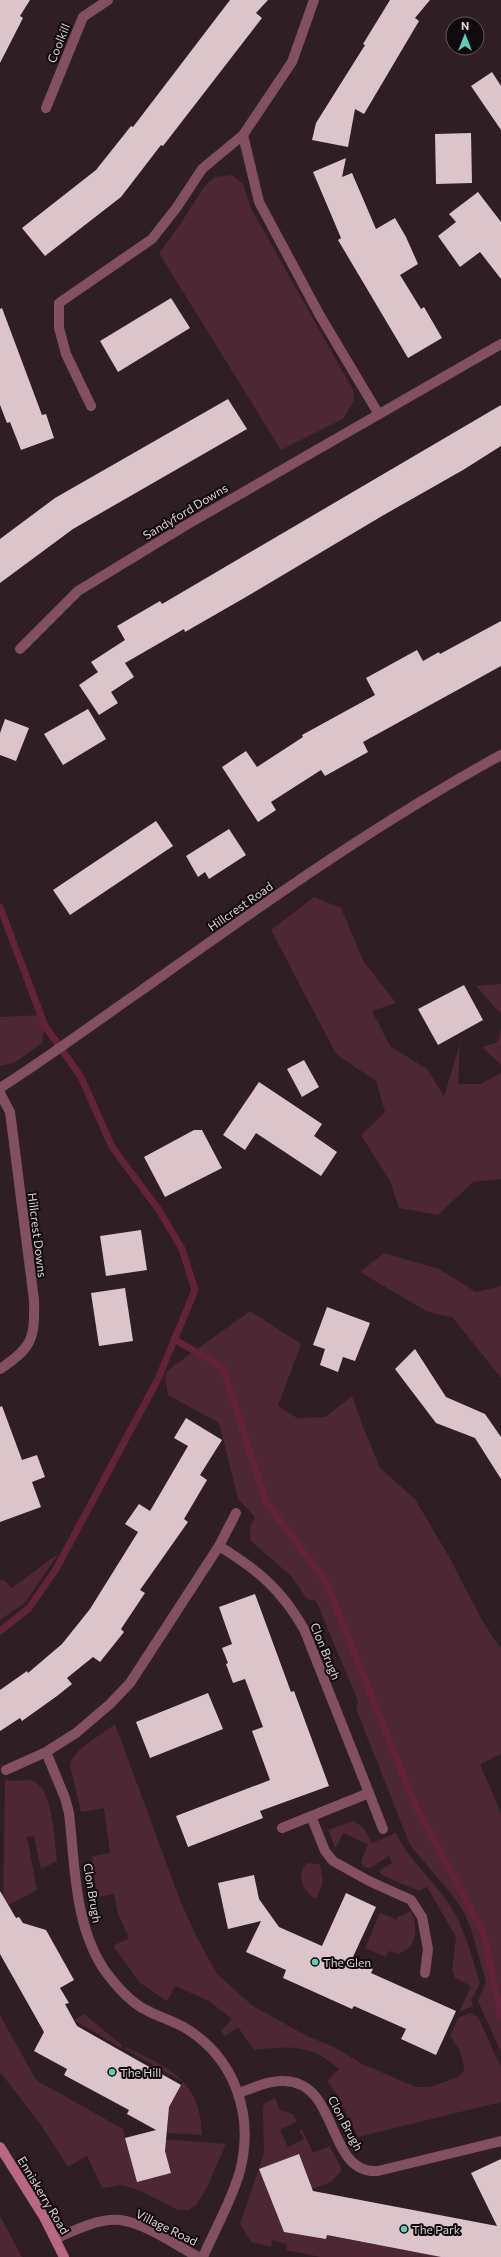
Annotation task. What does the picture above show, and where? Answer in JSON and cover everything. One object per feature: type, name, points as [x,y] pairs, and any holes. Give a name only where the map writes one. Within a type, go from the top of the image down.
[{"type":"main road","name":"Enniskerry Road","points":[[0,2147],[56,2239],[64,2257]]},
{"type":"street","name":"Coolkill","points":[[46,108],[83,16],[108,0]]},
{"type":"street","points":[[91,406],[66,354],[59,328],[59,303],[152,239],[177,207],[202,169],[243,135],[292,62],[314,0]]},
{"type":"street","points":[[243,135],[259,202],[319,314],[378,413]]},
{"type":"street","name":"Sandyford Downs","points":[[20,649],[78,591],[188,524],[378,413],[501,344]]},
{"type":"street","name":"Hillcrest Road","points":[[0,1088],[37,1064],[354,842],[434,792],[501,755]]},
{"type":"street","name":"Hillcrest Downs","points":[[0,1093],[10,1112],[34,1300],[34,1324],[29,1346],[15,1359],[0,1369]]},
{"type":"street","points":[[6,1770],[46,1752],[76,1733],[110,1704],[130,1683],[219,1546],[236,1513]]},
{"type":"street","name":"Clon Brugh","points":[[219,1546],[252,1566],[271,1583],[295,1613],[304,1629],[383,1829]]},
{"type":"street","name":"Clon Brugh","points":[[46,1752],[65,1798],[83,1923],[93,1948],[104,1968],[121,1990],[140,2006],[185,2028],[205,2041],[232,2075],[239,2093],[245,2131],[241,2166],[232,2194],[203,2257]]},
{"type":"street","points":[[282,1828],[369,1793]]},
{"type":"street","points":[[311,1816],[325,1851],[333,1861],[369,1881],[412,1900],[422,1917],[428,1949],[425,1973]]},
{"type":"street","name":"Clon Brugh","points":[[239,2093],[283,2080],[297,2082],[309,2088],[317,2097],[352,2164],[363,2171],[378,2171],[501,2141]]},
{"type":"street","name":"Village Road","points":[[56,2239],[92,2225],[107,2221],[120,2220],[142,2227],[198,2257]]},
{"type":"shaded area","points":[[232,175],[243,184],[251,208],[353,390],[354,401],[343,419],[281,450],[159,253],[179,226],[204,187],[214,177]]},
{"type":"shaded area","points":[[314,897],[341,908],[364,962],[396,1003],[372,1011],[390,1046],[427,1069],[444,1096],[460,1044],[458,1084],[480,1084],[501,1073],[501,1179],[473,1182],[438,1215],[399,1208],[390,1181],[361,1135],[385,1112],[376,1081],[336,1054],[271,930]]},
{"type":"shaded area","points":[[501,984],[501,1014],[476,986]]},
{"type":"shaded area","points":[[41,1015],[45,1026],[42,1043],[14,1063],[0,1066],[0,1017]]},
{"type":"shaded area","points":[[501,1028],[501,1065],[482,1047],[498,1042]]},
{"type":"shaded area","points":[[384,1253],[439,1269],[476,1292],[501,1286],[501,1378],[453,1318],[426,1311],[360,1272]]},
{"type":"shaded area","points":[[250,1311],[301,1344],[278,1406],[297,1418],[325,1417],[352,1396],[380,1468],[415,1499],[448,1555],[483,1622],[501,1649],[501,1754],[480,1764],[501,1813],[501,2052],[478,2001],[486,1982],[471,1929],[464,1913],[453,1896],[410,1845],[356,1709],[358,1701],[316,1601],[307,1599],[291,1576],[250,1540],[250,1527],[255,1517],[238,1499],[219,1423],[168,1395],[165,1376],[168,1370]]},
{"type":"shaded area","points":[[59,1553],[25,1603],[0,1620],[0,1581],[3,1579],[12,1588]]},
{"type":"shaded area","points":[[115,1724],[180,1900],[195,1934],[217,1974],[253,2006],[307,2036],[334,2047],[362,2064],[416,2087],[430,2087],[458,2077],[464,2071],[460,2052],[450,2036],[458,2018],[470,2013],[478,2017],[501,2067],[501,2102],[358,2137],[337,2095],[327,2081],[339,2069],[329,2061],[309,2051],[299,2049],[278,2048],[254,2050],[238,2027],[225,2036],[221,2031],[232,2019],[209,2001],[175,1986],[167,2001],[140,1983],[113,1946],[129,1938],[118,1914],[114,1894],[97,1897],[92,1856],[110,1853],[104,1808],[81,1812],[70,1765],[72,1759],[82,1748]]},
{"type":"shaded area","points":[[5,1779],[13,1781],[28,1780],[35,1782],[41,1787],[46,1796],[52,1818],[57,1861],[41,1869],[34,1836],[27,1837],[37,1890],[9,1905],[7,1903],[3,1905]]},
{"type":"shaded area","points":[[353,1821],[363,1827],[372,1843],[396,1833],[413,1860],[453,1910],[463,1930],[480,1983],[471,2000],[473,2006],[459,2012],[471,1986],[455,1978],[452,1970],[456,1937],[427,1887],[419,1891],[381,1875],[380,1870],[392,1863],[389,1856],[370,1868],[363,1867],[361,1861],[368,1844],[343,1833],[336,1848],[335,1847],[328,1830]]},
{"type":"shaded area","points":[[307,1863],[320,1864],[323,1882],[316,1899],[307,1892],[302,1883],[301,1878],[303,1868]]},
{"type":"shaded area","points":[[411,1911],[414,1920],[415,1934],[413,1943],[410,1947],[399,1954],[389,1951],[386,1957],[365,1948],[380,1913],[397,1920],[398,1917]]},
{"type":"shaded area","points":[[84,2014],[122,2045],[121,2048],[74,2020]]},
{"type":"shaded area","points":[[0,2015],[36,2080],[123,2129],[137,2182],[171,2172],[162,2139],[226,2144],[206,2189],[196,2205],[188,2210],[178,2210],[141,2191],[122,2185],[102,2188],[87,2156],[68,2167],[41,2125],[0,2072]]},
{"type":"shaded area","points":[[126,2047],[156,2062],[180,2078],[189,2089],[196,2101],[200,2116],[202,2135],[167,2133],[168,2120],[162,2119],[183,2082],[125,2049]]},
{"type":"shaded area","points":[[275,2098],[280,2110],[292,2114],[297,2121],[280,2130],[288,2147],[304,2139],[299,2130],[302,2129],[313,2153],[330,2146],[342,2170],[331,2182],[312,2189],[299,2155],[259,2169],[284,2232],[326,2239],[327,2235],[441,2257],[321,2257],[286,2250],[287,2244],[272,2240],[271,2247],[251,2242],[240,2224],[264,2154],[263,2107],[265,2103]]},
{"type":"shaded area","points":[[0,2216],[22,2257],[0,2257]]},
{"type":"building","points":[[0,0],[30,0],[20,16],[23,18],[0,63]]},
{"type":"building","points":[[230,0],[268,0],[256,13],[262,18],[163,146],[161,145],[121,197],[45,256],[22,228],[96,170],[131,126],[133,127]]},
{"type":"building","points":[[390,0],[430,0],[415,18],[419,21],[364,114],[355,109],[348,147],[312,140],[316,123],[365,45],[363,44]]},
{"type":"building","points":[[492,72],[501,86],[501,130],[471,86]]},
{"type":"building","points":[[471,133],[472,183],[436,184],[435,134]]},
{"type":"building","points":[[346,158],[342,177],[352,173],[376,229],[395,218],[406,237],[418,264],[400,275],[421,309],[424,307],[442,338],[408,358],[338,240],[341,238],[313,172]]},
{"type":"building","points":[[478,192],[501,222],[501,279],[480,252],[460,267],[438,236],[456,222],[449,214]]},
{"type":"building","points":[[171,298],[190,328],[118,372],[100,341]]},
{"type":"building","points":[[2,308],[42,415],[46,414],[54,438],[21,450],[10,422],[7,423],[0,405],[0,309]]},
{"type":"building","points":[[228,399],[247,429],[73,529],[0,583],[0,539],[55,498]]},
{"type":"building","points":[[501,405],[501,446],[463,470],[382,516],[246,597],[185,632],[184,629],[125,663],[134,677],[111,692],[118,703],[99,715],[79,685],[98,672],[91,662],[125,640],[117,626],[160,601],[162,604]]},
{"type":"building","points":[[501,621],[501,666],[363,742],[368,752],[325,776],[321,770],[271,802],[276,810],[258,822],[222,767],[246,751],[257,767],[303,737],[302,735],[375,695],[366,678],[417,650],[423,661],[439,652],[440,654]]},
{"type":"building","points":[[88,709],[106,739],[63,765],[44,734]]},
{"type":"building","points":[[5,719],[29,728],[16,761],[0,755],[0,733]]},
{"type":"building","points":[[156,821],[173,846],[70,915],[53,890]]},
{"type":"building","points":[[229,829],[246,855],[209,879],[205,872],[198,877],[186,856]]},
{"type":"building","points":[[464,985],[483,1020],[438,1045],[418,1009]]},
{"type":"building","points":[[304,1060],[319,1087],[302,1097],[287,1069]]},
{"type":"building","points":[[259,1082],[322,1124],[314,1136],[337,1152],[321,1176],[256,1133],[245,1150],[223,1135]]},
{"type":"building","points":[[194,1130],[202,1130],[222,1168],[165,1197],[144,1157]]},
{"type":"building","points":[[141,1230],[147,1270],[106,1276],[100,1236]]},
{"type":"building","points":[[125,1288],[133,1341],[99,1346],[91,1293]]},
{"type":"building","points":[[327,1307],[370,1323],[355,1361],[343,1357],[338,1372],[320,1365],[325,1349],[313,1345]]},
{"type":"building","points":[[415,1349],[446,1397],[485,1414],[501,1437],[501,1479],[475,1438],[436,1423],[395,1369]]},
{"type":"building","points":[[2,1406],[22,1460],[37,1455],[45,1477],[32,1482],[41,1507],[0,1522],[0,1407]]},
{"type":"building","points":[[186,1418],[222,1440],[200,1475],[207,1480],[184,1519],[188,1522],[140,1590],[145,1593],[121,1629],[124,1632],[100,1662],[93,1657],[67,1678],[72,1684],[57,1696],[22,1721],[20,1718],[0,1731],[0,1690],[27,1671],[28,1673],[62,1644],[90,1609],[138,1532],[125,1524],[139,1504],[150,1511],[188,1446],[174,1438]]},
{"type":"building","points":[[255,1594],[291,1692],[294,1691],[329,1786],[260,1811],[263,1818],[188,1847],[176,1816],[270,1780],[252,1731],[263,1727],[245,1679],[233,1683],[226,1664],[228,1663],[222,1648],[232,1644],[219,1607]]},
{"type":"building","points":[[208,1693],[223,1729],[150,1758],[136,1722]]},
{"type":"building","name":"The Glen","points":[[254,1875],[259,1899],[279,1927],[322,1946],[346,1893],[376,1907],[352,1959],[373,1969],[371,1973],[456,2011],[436,2055],[401,2039],[406,2029],[354,2006],[352,2009],[283,1978],[286,1970],[246,1952],[261,1921],[228,1929],[218,1883]]},
{"type":"building","name":"The Hill","points":[[0,1891],[16,1918],[19,1917],[23,1923],[46,1930],[74,1980],[60,1988],[69,2003],[65,2004],[77,2026],[181,2085],[169,2107],[165,2151],[171,2173],[137,2182],[125,2138],[156,2130],[127,2114],[129,2110],[64,2075],[67,2069],[34,2051],[44,2032],[0,1954]]},
{"type":"building","points":[[299,2154],[313,2191],[497,2226],[471,2173],[501,2159],[501,2257],[441,2257],[327,2235],[326,2239],[284,2232],[259,2169]]},
{"type":"waterway","points":[[0,907],[45,1026],[81,1077],[112,1147],[159,1210],[182,1249],[195,1290],[158,1379],[56,1569],[29,1608],[0,1631]]},
{"type":"waterway","points":[[174,1339],[223,1368],[266,1502],[326,1582],[415,1805],[483,1932],[501,2015]]},
{"type":"place","name":"The Glen","points":[[315,1962]]},
{"type":"place","name":"The Hill","points":[[112,2072]]},
{"type":"place","name":"The Park","points":[[404,2229]]}]
